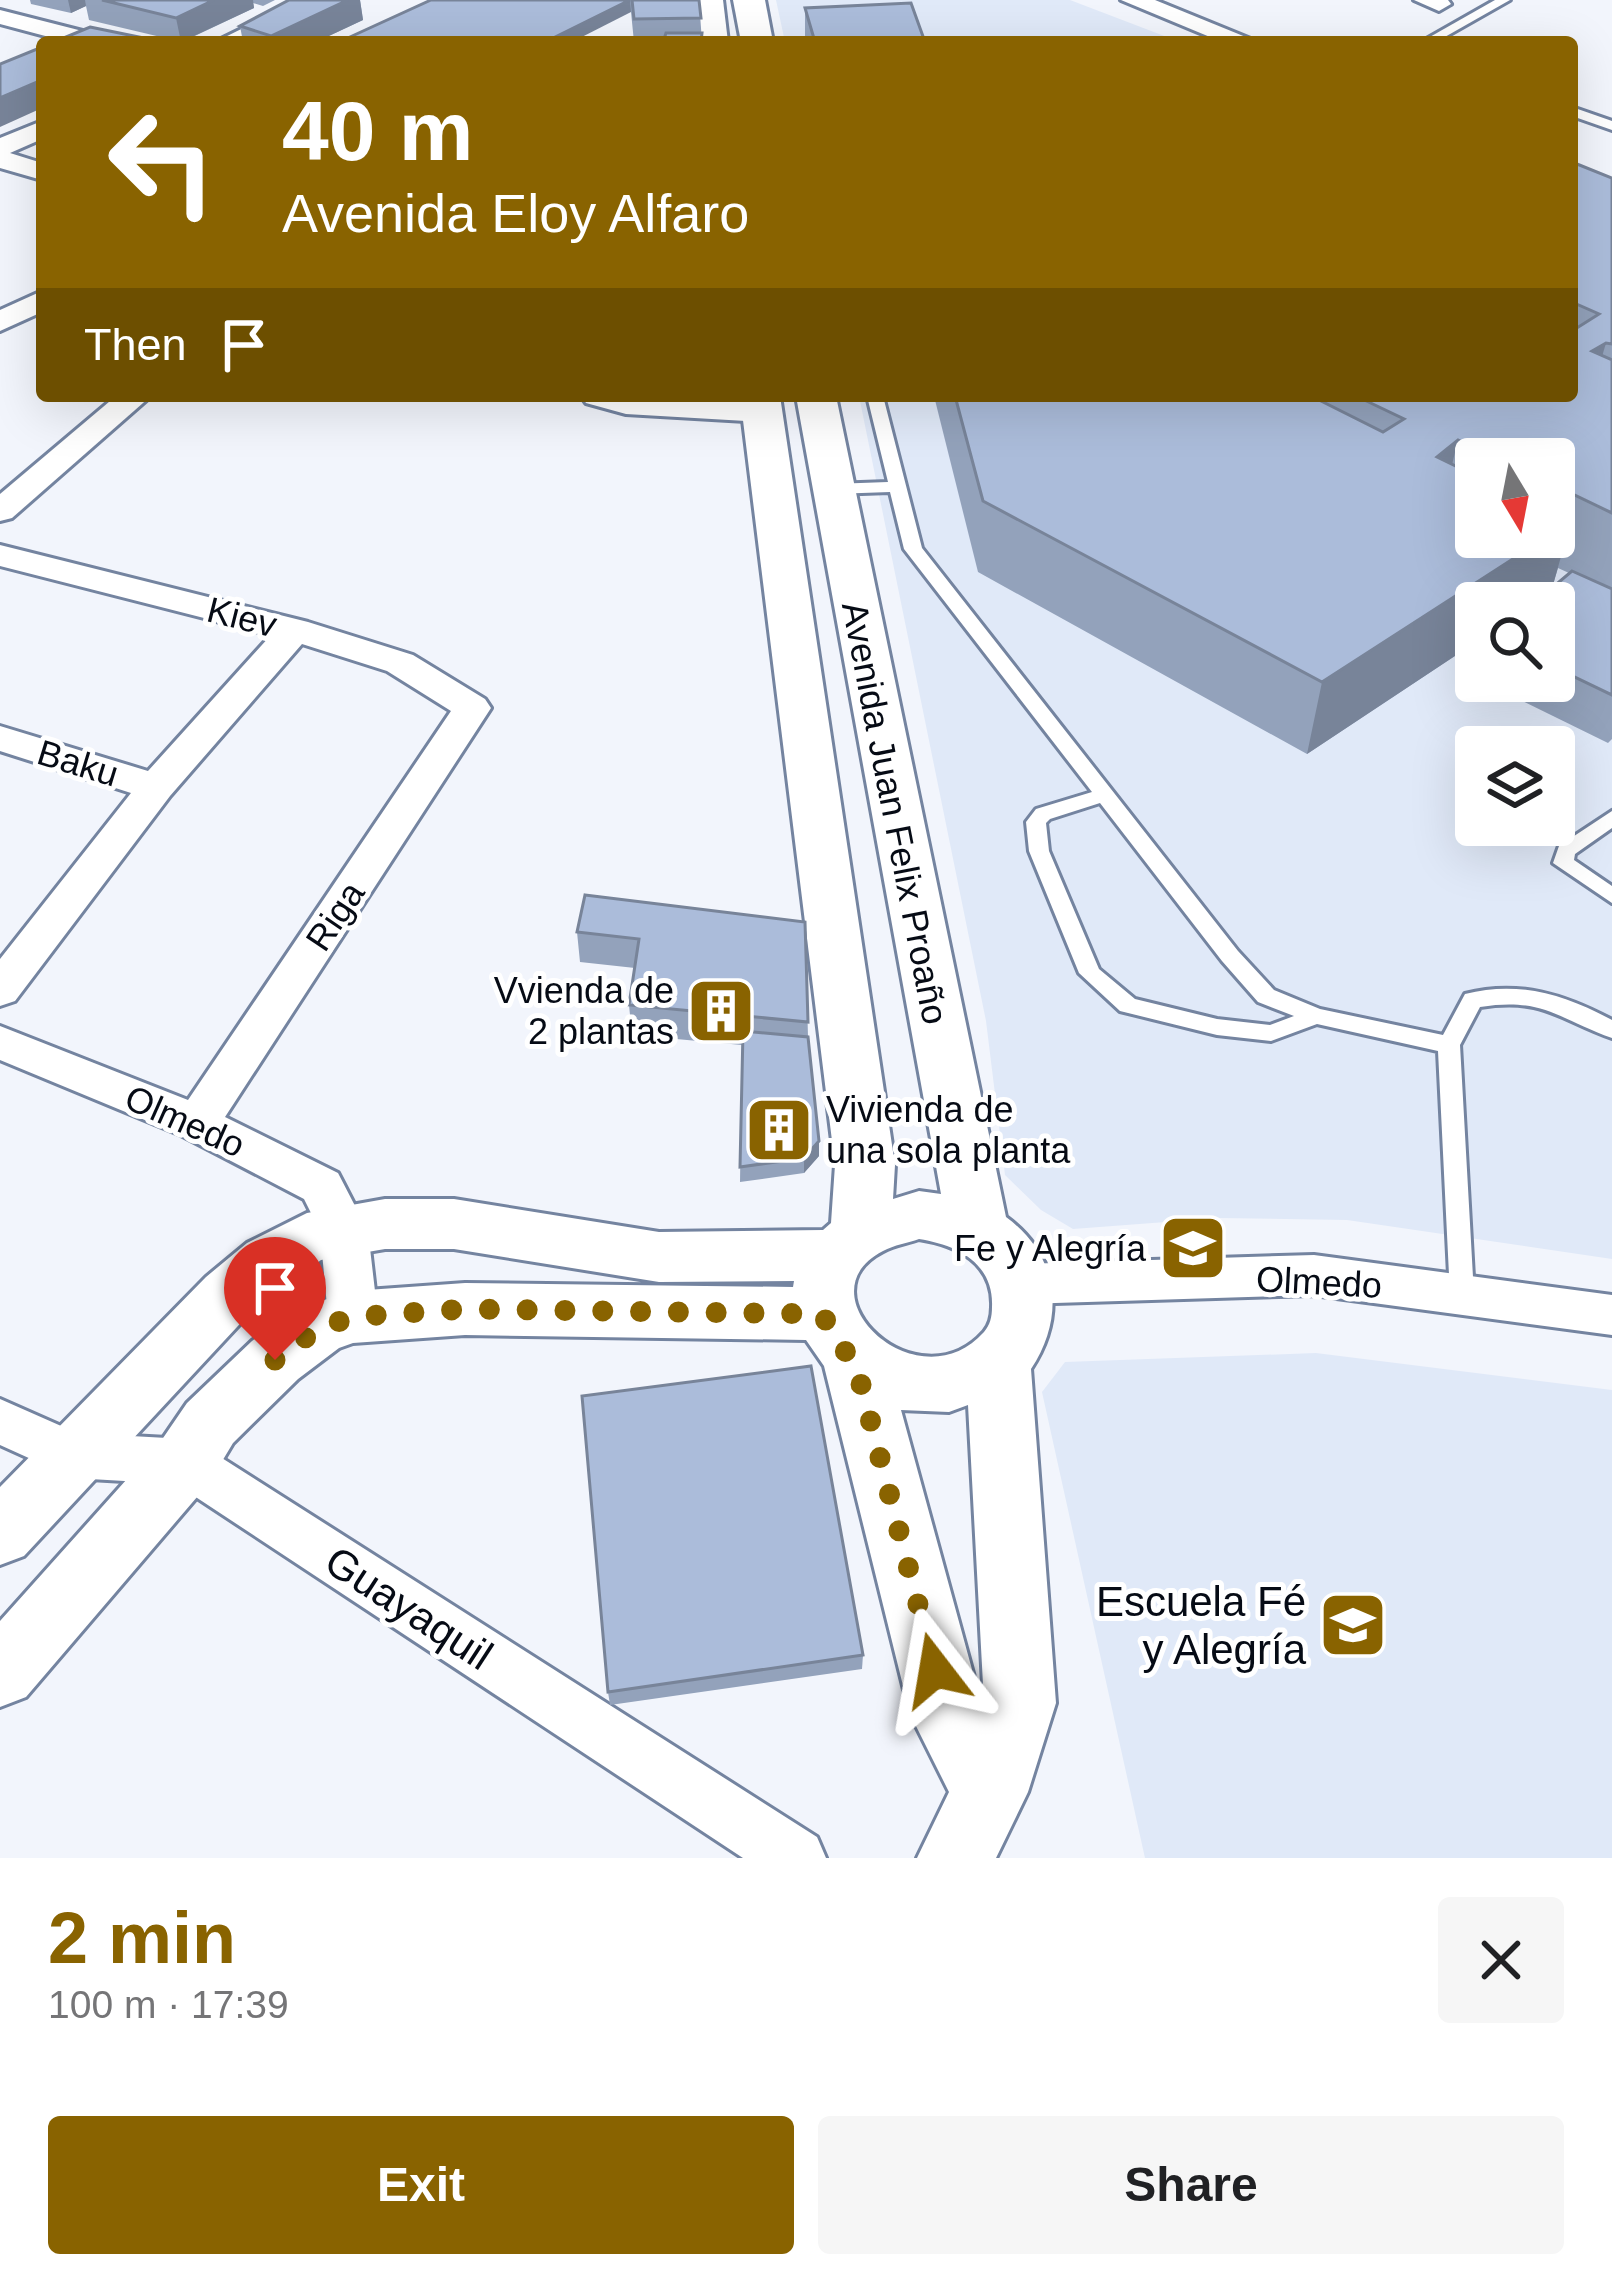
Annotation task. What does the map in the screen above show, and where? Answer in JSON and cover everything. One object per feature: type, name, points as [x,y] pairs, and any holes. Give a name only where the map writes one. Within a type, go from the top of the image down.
[{"type":"street","points":[[241,36],[320,0]]},
{"type":"street","points":[[707,0],[711,36]]},
{"type":"street","points":[[749,0],[756,36]]},
{"type":"street","points":[[1133,0],[1229,36]]},
{"type":"street","points":[[0,17],[74,36]]},
{"type":"street","points":[[0,148],[36,131]]},
{"type":"street","points":[[0,159],[36,170]]},
{"type":"street","points":[[0,322],[36,303]]},
{"type":"street","points":[[0,511],[128,402]]},
{"type":"street","points":[[619,402],[762,404]]},
{"type":"street","name":"Avenida Juan Felix Proaño","points":[[817,402],[978,1230]]},
{"type":"street","name":"Avenida Juan Felix Proaño","points":[[762,404],[865,1165],[843,1290],[947,1714],[990,1792]]},
{"type":"street","name":"Kiev","points":[[0,555],[295,630],[400,663],[472,708]]},
{"type":"street","points":[[0,990],[156,787],[295,630]]},
{"type":"street","name":"Riga","points":[[197,1124],[472,708]]},
{"type":"street","name":"Baku","points":[[0,738],[156,787]]},
{"type":"street","name":"Olmedo","points":[[0,1042],[197,1124],[321,1186],[326,1235],[353,1317]]},
{"type":"street","points":[[0,1673],[185,1462],[210,1423],[275,1360],[319,1328],[353,1317],[843,1290],[919,1215],[978,1230],[999,1245],[1023,1284],[1025,1311],[1016,1337],[998,1360],[966,1378],[928,1384],[889,1378],[843,1290]]},
{"type":"street","points":[[0,1534],[228,1295],[269,1261],[326,1235],[385,1224],[454,1224],[843,1290]]},
{"type":"street","name":"Olmedo","points":[[1023,1284],[1314,1275],[1612,1316]]},
{"type":"street","points":[[955,1858],[990,1792],[1020,1702],[998,1360]]},
{"type":"street","name":"Guayaquil","points":[[0,1421],[73,1455],[185,1462],[796,1858]]},
{"type":"lane","points":[[1437,36],[1504,0]]},
{"type":"lane","points":[[1578,113],[1612,126]]},
{"type":"lane","points":[[877,402],[913,549],[1266,996],[1316,1016],[1449,1045]]},
{"type":"lane","points":[[833,489],[898,487]]},
{"type":"lane","points":[[1104,794],[1043,814],[1036,822],[1039,851],[1090,973],[1128,1005],[1217,1028],[1271,1034],[1316,1016]]},
{"type":"lane","points":[[1612,818],[1567,851],[1563,863],[1612,896]]},
{"type":"lane","points":[[1462,1295],[1449,1045],[1473,1000],[1511,992],[1559,1000],[1612,1030]]},
{"type":"shaded area","points":[[776,0],[1070,0],[1164,36],[784,36]]},
{"type":"shaded area","points":[[1612,209],[1612,1259],[1347,1220],[1219,1218],[1073,1229],[1041,1210],[1005,1175],[986,1021],[860,402],[1578,402],[1578,368]]},
{"type":"shaded area","name":"Escuela Fé y Alegría","points":[[1316,1353],[1612,1390],[1612,1858],[1145,1858],[1042,1392],[1065,1362]]},
{"type":"building","points":[[102,0],[214,0],[176,18]]},
{"type":"building","points":[[289,0],[348,0],[271,36],[240,26]]},
{"type":"building","points":[[431,0],[630,0],[557,36],[352,36]]},
{"type":"building","points":[[632,0],[699,0],[701,18],[634,19]]},
{"type":"building","points":[[911,3],[923,36],[813,36],[805,8]]},
{"type":"building","points":[[90,27],[134,36],[68,36]]},
{"type":"building","points":[[666,33],[702,33],[702,36]]},
{"type":"building","points":[[36,49],[36,83],[0,98],[0,64]]},
{"type":"building","points":[[1578,164],[1612,178],[1612,344],[1592,351],[1612,360],[1612,513],[1575,495],[1575,438],[1455,438],[1437,457],[1455,466],[1455,558],[1514,558],[1477,582],[1455,582],[1455,596],[1322,682],[983,501],[957,402],[1323,402],[1383,432],[1404,419],[1369,402],[1578,402],[1578,327],[1599,314],[1578,305]]},
{"type":"building","points":[[1572,571],[1612,589],[1612,695],[1575,677],[1575,582],[1559,582]]},
{"type":"building","points":[[585,895],[805,922],[808,1022],[629,1005],[639,939],[577,932]]},
{"type":"building","points":[[743,1031],[808,1037],[819,1141],[804,1158],[740,1167]]},
{"type":"building","points":[[811,1366],[863,1655],[608,1692],[582,1396]]},
{"type":"place","name":"Vvienda de 2 plantas","points":[[721,1011]]},
{"type":"place","name":"Vivienda de una sola planta","points":[[779,1130]]},
{"type":"place","name":"Fe y Alegría","points":[[1193,1248]]},
{"type":"place","name":"Escuela Fé y Alegría","points":[[1353,1625]]},
{"type":"route","points":[[275,1360],[319,1328],[353,1317],[465,1309],[823,1314],[834,1340],[855,1361],[935,1670]]}]
